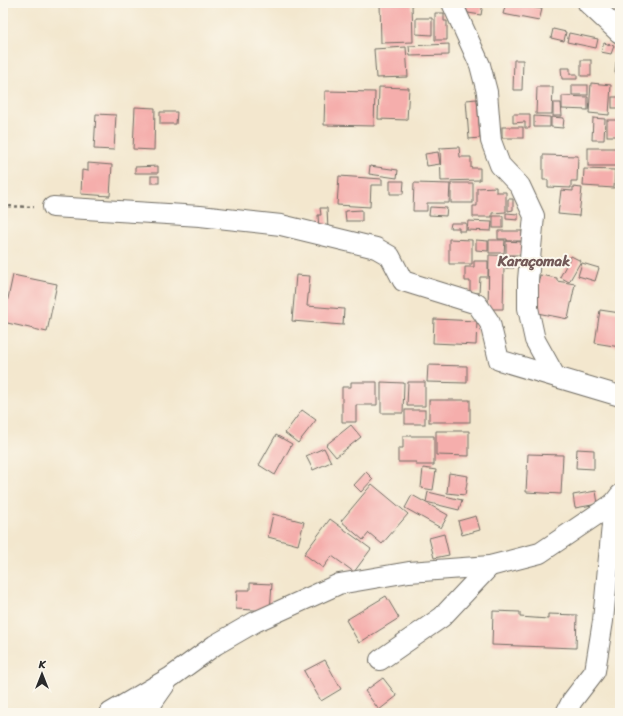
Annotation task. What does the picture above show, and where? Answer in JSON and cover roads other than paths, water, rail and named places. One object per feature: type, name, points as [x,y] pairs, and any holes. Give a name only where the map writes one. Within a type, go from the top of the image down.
[{"type":"street","points":[[452,3],[480,65],[486,92],[491,141],[493,147],[500,165],[520,186],[534,216],[528,280],[528,308],[535,340],[555,376]]},
{"type":"street","points":[[589,3],[620,32]]},
{"type":"street","points":[[53,207],[193,215],[281,225],[376,248],[390,256],[403,281],[477,304],[490,323],[500,360],[620,396]]},
{"type":"street","points":[[110,713],[171,677],[215,645],[255,622],[339,584],[408,572],[490,566],[540,552],[617,499]]},
{"type":"street","points":[[566,713],[572,701],[595,671],[603,621],[617,499]]},
{"type":"street","points":[[380,660],[442,617],[490,566]]},
{"type":"street","points":[[145,713],[171,677]]},
{"type":"district","name":"Karaçomak","points":[[534,261]]}]
